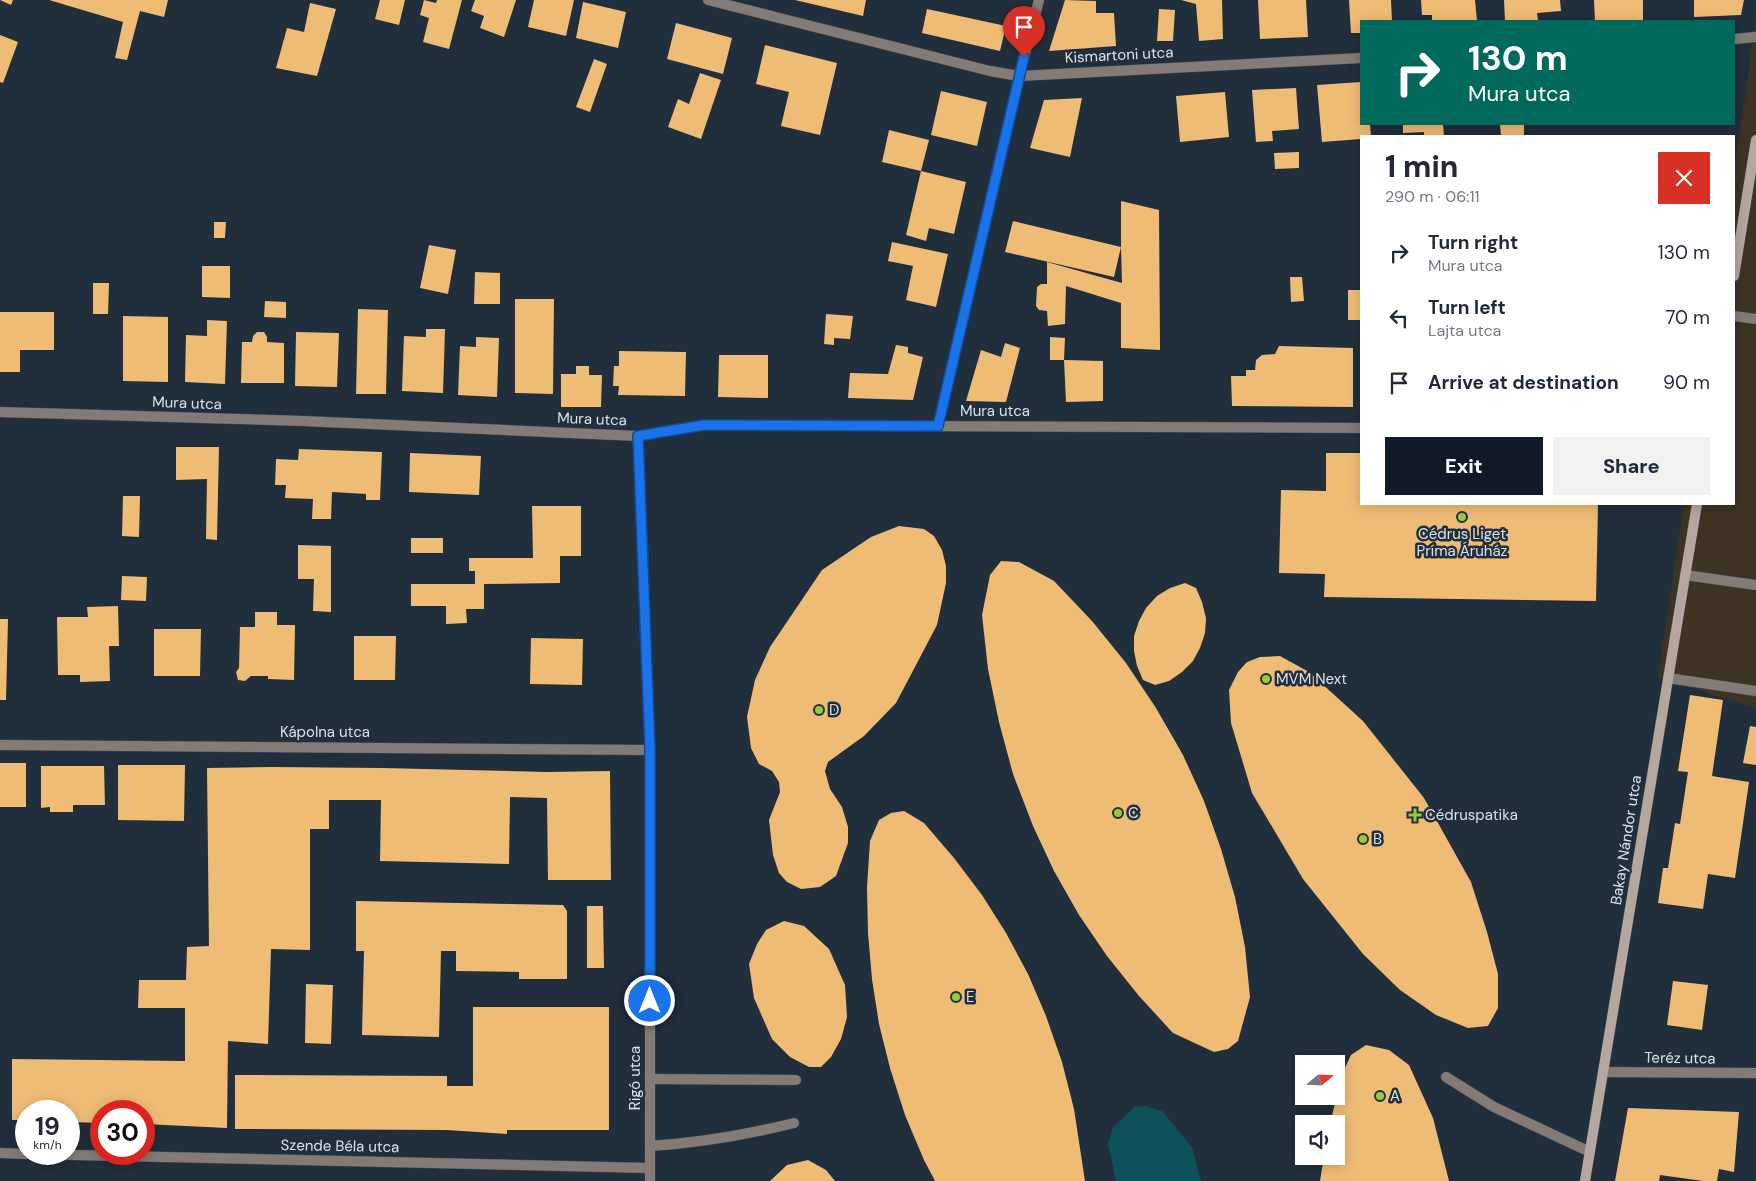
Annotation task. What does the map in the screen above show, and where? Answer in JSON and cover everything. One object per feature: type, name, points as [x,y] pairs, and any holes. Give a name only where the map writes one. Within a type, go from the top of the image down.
[{"type":"street","name":"Kismartoni utca","points":[[708,0],[990,71],[1019,76],[1360,58]]},
{"type":"street","points":[[938,426],[1019,76],[1039,0]]},
{"type":"street","points":[[1735,38],[1756,37]]},
{"type":"street","points":[[1735,270],[1756,140]]},
{"type":"street","points":[[1735,316],[1756,318]]},
{"type":"street","name":"Mura utca","points":[[0,412],[303,421],[638,436],[704,425],[1360,428]]},
{"type":"street","name":"Rigó utca","points":[[638,436],[650,750],[650,1181]]},
{"type":"street","name":"Bakay Nándor utca","points":[[1585,1181],[1696,505]]},
{"type":"street","points":[[1685,575],[1756,586]]},
{"type":"street","points":[[1668,678],[1756,691]]},
{"type":"street","name":"Kápolna utca","points":[[0,745],[650,750]]},
{"type":"street","name":"Teréz utca","points":[[1603,1072],[1756,1073]]},
{"type":"street","points":[[1446,1077],[1494,1107],[1590,1152]]},
{"type":"street","points":[[650,1079],[796,1080]]},
{"type":"street","points":[[650,1146],[688,1144],[745,1135],[794,1123]]},
{"type":"street","name":"Szende Béla utca","points":[[0,1153],[15,1154]]},
{"type":"street","name":"Szende Béla utca","points":[[80,1155],[650,1168]]},
{"type":"shaded area","points":[[1756,19],[1756,708],[1658,678],[1684,505],[1735,505],[1735,162]]},
{"type":"shaded area","points":[[1145,1106],[1162,1111],[1192,1147],[1201,1181],[1116,1181],[1108,1143],[1113,1127],[1134,1107]]},
{"type":"building","points":[[0,0],[13,0],[11,5]]},
{"type":"building","points":[[49,0],[168,0],[164,17],[140,11],[127,60],[115,58],[123,22]]},
{"type":"building","points":[[380,0],[405,0],[399,25],[375,19]]},
{"type":"building","points":[[424,0],[436,3],[437,0],[462,0],[449,49],[423,42],[429,18],[420,15]]},
{"type":"building","points":[[475,0],[516,0],[504,37],[480,28],[484,16],[471,11]]},
{"type":"building","points":[[534,0],[574,0],[566,36],[528,27]]},
{"type":"building","points":[[795,0],[866,0],[863,16]]},
{"type":"building","points":[[1065,0],[1096,1],[1096,13],[1114,13],[1116,46],[1049,51]]},
{"type":"building","points":[[1181,0],[1222,0],[1223,39],[1199,41],[1196,4]]},
{"type":"building","points":[[1258,0],[1306,0],[1308,37],[1260,39]]},
{"type":"building","points":[[1349,0],[1391,0],[1392,20],[1360,20],[1360,33],[1351,33]]},
{"type":"building","points":[[1421,0],[1475,0],[1477,20],[1432,20],[1432,15],[1422,15]]},
{"type":"building","points":[[1504,0],[1560,0],[1561,11],[1537,13],[1538,20],[1505,20]]},
{"type":"building","points":[[1594,0],[1643,0],[1643,20],[1595,20]]},
{"type":"building","points":[[1694,0],[1744,0],[1741,15],[1694,17]]},
{"type":"building","points":[[583,2],[626,12],[618,48],[576,38]]},
{"type":"building","points":[[310,3],[336,9],[317,76],[276,68],[287,28],[304,32]]},
{"type":"building","points":[[927,9],[1006,26],[1000,51],[922,33]]},
{"type":"building","points":[[1159,9],[1175,10],[1173,41],[1157,41]]},
{"type":"building","points":[[676,23],[732,38],[723,74],[667,59]]},
{"type":"building","points":[[0,35],[18,42],[3,83],[0,82]]},
{"type":"building","points":[[765,45],[837,63],[820,135],[781,126],[789,92],[756,84]]},
{"type":"building","points":[[594,59],[607,64],[590,112],[576,107]]},
{"type":"building","points":[[700,73],[721,80],[701,139],[668,127],[678,99],[689,104]]},
{"type":"building","points":[[1360,82],[1360,125],[1370,125],[1371,135],[1360,135],[1360,139],[1322,142],[1317,85]]},
{"type":"building","points":[[1296,88],[1299,129],[1272,131],[1273,141],[1256,142],[1252,90]]},
{"type":"building","points":[[941,91],[987,102],[977,146],[931,135]]},
{"type":"building","points":[[1225,92],[1229,137],[1180,142],[1176,96]]},
{"type":"building","points":[[1082,98],[1070,157],[1030,148],[1044,100]]},
{"type":"building","points":[[1403,125],[1443,125],[1444,135],[1424,135],[1424,132],[1403,133]]},
{"type":"building","points":[[1500,125],[1524,125],[1524,135],[1501,135]]},
{"type":"building","points":[[889,130],[929,140],[921,171],[882,162]]},
{"type":"building","points":[[1299,152],[1299,168],[1275,169],[1274,153]]},
{"type":"building","points":[[921,171],[966,182],[954,234],[929,228],[926,241],[906,235]]},
{"type":"building","points":[[1121,201],[1159,210],[1160,350],[1121,348],[1121,303],[1066,286],[1065,324],[1048,326],[1047,311],[1039,310],[1036,306],[1037,287],[1041,284],[1047,284],[1047,262],[1122,283]]},
{"type":"building","points":[[1013,221],[1121,247],[1114,277],[1005,252]]},
{"type":"building","points":[[214,222],[226,222],[225,238],[214,238]]},
{"type":"building","points":[[892,242],[948,254],[936,307],[906,300],[913,266],[888,261]]},
{"type":"building","points":[[429,245],[456,250],[448,294],[420,288]]},
{"type":"building","points":[[202,266],[230,266],[230,298],[202,297]]},
{"type":"building","points":[[475,272],[500,273],[500,304],[474,304]]},
{"type":"building","points":[[1290,277],[1302,277],[1304,301],[1291,302]]},
{"type":"building","points":[[93,283],[109,283],[108,314],[93,314]]},
{"type":"building","points":[[1348,290],[1360,290],[1360,320],[1348,320]]},
{"type":"building","points":[[515,299],[554,299],[553,394],[515,393]]},
{"type":"building","points":[[265,301],[286,302],[286,318],[264,317]]},
{"type":"building","points":[[358,309],[388,310],[386,394],[356,394]]},
{"type":"building","points":[[0,312],[54,312],[54,350],[20,350],[20,372],[0,372]]},
{"type":"building","points":[[826,314],[853,316],[850,339],[834,338],[834,345],[824,344]]},
{"type":"building","points":[[123,316],[168,317],[168,382],[123,381]]},
{"type":"building","points":[[207,320],[227,321],[225,384],[185,382],[186,335],[207,336]]},
{"type":"building","points":[[426,329],[445,329],[443,393],[402,391],[404,336],[426,337]]},
{"type":"building","points":[[257,332],[264,332],[267,342],[284,343],[284,383],[241,383],[242,342],[252,342],[253,336]]},
{"type":"building","points":[[296,332],[339,333],[337,387],[295,386]]},
{"type":"building","points":[[476,337],[499,338],[497,397],[458,395],[460,346],[476,347]]},
{"type":"building","points":[[1050,337],[1065,338],[1064,360],[1050,360]]},
{"type":"building","points":[[1005,343],[1020,348],[1006,402],[966,401],[981,350],[1001,357]]},
{"type":"building","points":[[896,345],[908,347],[908,353],[923,357],[913,400],[848,398],[850,373],[888,374]]},
{"type":"building","points":[[1279,346],[1353,348],[1353,407],[1232,406],[1231,376],[1246,376],[1246,370],[1255,370],[1256,360],[1262,355],[1275,354]]},
{"type":"building","points":[[619,351],[686,352],[685,396],[618,395],[619,386],[613,386],[614,366],[619,366]]},
{"type":"building","points":[[719,355],[768,355],[768,398],[718,397]]},
{"type":"building","points":[[1064,360],[1103,361],[1103,401],[1066,402]]},
{"type":"building","points":[[576,366],[589,366],[589,375],[602,375],[601,407],[561,407],[561,374],[576,374]]},
{"type":"building","points":[[176,447],[219,447],[217,540],[206,539],[207,479],[176,480]]},
{"type":"building","points":[[299,449],[382,452],[380,500],[366,500],[366,494],[332,492],[331,519],[312,519],[313,499],[285,498],[286,485],[275,485],[276,459],[298,460]]},
{"type":"building","points":[[410,453],[481,456],[479,495],[409,492]]},
{"type":"building","name":"Cédrus Liget Príma Áruház","points":[[1326,453],[1360,453],[1360,505],[1598,505],[1596,601],[1324,597],[1325,574],[1279,573],[1281,490],[1326,491]]},
{"type":"building","points":[[123,496],[140,496],[139,537],[122,536]]},
{"type":"building","points":[[532,506],[581,506],[581,556],[560,556],[560,583],[484,584],[484,609],[466,609],[467,623],[446,624],[446,606],[411,606],[411,584],[475,584],[475,571],[469,571],[469,558],[533,558]]},
{"type":"building","name":"D","points":[[899,526],[924,529],[934,536],[942,550],[946,566],[946,583],[937,625],[896,703],[864,736],[828,762],[825,771],[830,789],[842,807],[848,827],[848,843],[836,876],[820,887],[801,889],[787,882],[779,873],[773,855],[769,820],[780,792],[779,782],[772,771],[759,764],[751,748],[747,717],[755,680],[770,647],[822,570],[871,537]]},
{"type":"building","points":[[411,538],[443,538],[443,553],[411,553]]},
{"type":"building","points":[[298,545],[331,546],[331,612],[313,611],[314,579],[298,579]]},
{"type":"building","name":"C","points":[[1001,561],[1019,562],[1054,581],[1092,621],[1126,663],[1156,708],[1183,755],[1204,801],[1221,849],[1235,897],[1245,947],[1250,997],[1238,1041],[1228,1049],[1214,1052],[1173,1033],[1139,996],[1107,956],[1079,915],[1054,871],[1033,826],[1013,774],[999,722],[988,669],[982,615],[990,575]]},
{"type":"building","points":[[122,576],[147,577],[146,601],[121,600]]},
{"type":"building","points":[[1185,583],[1196,588],[1202,602],[1206,618],[1205,633],[1193,661],[1169,681],[1155,685],[1143,680],[1137,666],[1134,636],[1146,608],[1157,596],[1170,588]]},
{"type":"building","points":[[118,606],[119,646],[109,646],[110,681],[80,682],[80,675],[58,675],[57,617],[88,617],[87,607]]},
{"type":"building","points":[[255,612],[277,612],[277,625],[295,625],[294,680],[268,679],[268,676],[251,676],[245,681],[238,680],[236,672],[239,668],[240,627],[255,627]]},
{"type":"building","points":[[0,619],[8,619],[6,700],[0,700]]},
{"type":"building","points":[[154,629],[201,629],[200,676],[154,676]]},
{"type":"building","points":[[354,636],[396,636],[395,680],[354,680]]},
{"type":"building","points":[[531,638],[583,639],[582,685],[530,684]]},
{"type":"building","name":"B","points":[[1280,656],[1309,672],[1363,721],[1424,798],[1471,882],[1487,932],[1498,974],[1498,1008],[1488,1026],[1468,1028],[1436,1015],[1400,990],[1363,954],[1303,879],[1252,793],[1231,723],[1229,690],[1238,672],[1247,662],[1260,657]]},
{"type":"building","points":[[1690,695],[1723,700],[1712,776],[1749,782],[1735,878],[1708,874],[1703,909],[1658,903],[1663,868],[1668,868],[1675,823],[1680,824],[1688,772],[1678,771]]},
{"type":"building","points":[[1750,726],[1756,727],[1756,765],[1743,763]]},
{"type":"building","points":[[0,763],[26,763],[26,807],[0,807]]},
{"type":"building","points":[[118,765],[185,765],[184,821],[118,820]]},
{"type":"building","points":[[41,766],[104,766],[105,805],[73,805],[73,812],[50,812],[50,807],[41,808]]},
{"type":"building","points":[[207,768],[610,771],[611,880],[548,880],[547,798],[510,797],[509,864],[380,861],[381,800],[329,800],[329,829],[310,829],[310,950],[271,949],[268,1044],[228,1041],[227,1128],[155,1125],[155,1100],[90,1100],[90,1123],[80,1122],[80,1100],[15,1100],[15,1120],[12,1120],[12,1059],[185,1061],[185,1008],[138,1008],[139,980],[186,980],[187,947],[209,946]]},
{"type":"building","name":"E","points":[[904,811],[924,823],[954,858],[982,895],[1006,933],[1028,974],[1046,1016],[1062,1062],[1074,1109],[1085,1181],[935,1181],[924,1160],[905,1115],[890,1068],[879,1024],[872,979],[868,933],[867,887],[870,841],[879,820],[891,813]]},
{"type":"building","points":[[356,901],[563,905],[567,911],[567,979],[519,979],[519,972],[456,971],[456,951],[441,951],[439,1037],[362,1035],[364,951],[356,951]]},
{"type":"building","points":[[587,906],[603,906],[604,968],[587,968]]},
{"type":"building","points":[[784,921],[804,926],[829,949],[845,985],[847,1017],[841,1039],[831,1057],[821,1067],[809,1067],[790,1057],[772,1039],[754,998],[749,964],[757,944],[766,930]]},
{"type":"building","points":[[1673,981],[1708,985],[1702,1030],[1667,1025]]},
{"type":"building","points":[[306,984],[333,985],[331,1044],[305,1043]]},
{"type":"building","points":[[473,1007],[609,1007],[609,1130],[507,1130],[507,1134],[447,1130],[235,1129],[235,1075],[447,1076],[447,1086],[473,1086]]},
{"type":"building","name":"A","points":[[1366,1045],[1389,1050],[1409,1065],[1433,1118],[1449,1181],[1320,1181],[1323,1165],[1345,1165],[1345,1115],[1332,1115],[1335,1105],[1345,1105],[1345,1068],[1351,1055]]},
{"type":"building","points":[[1628,1108],[1739,1112],[1734,1172],[1719,1169],[1717,1181],[1660,1175],[1659,1181],[1615,1181]]},
{"type":"building","points":[[808,1160],[826,1170],[835,1181],[770,1181],[787,1165]]},
{"type":"place","name":"Cédrus Liget Príma Áruház","points":[[1462,517]]},
{"type":"place","name":"MVM Next","points":[[1266,679]]},
{"type":"place","name":"D","points":[[819,710]]},
{"type":"place","name":"C","points":[[1118,813]]},
{"type":"place","name":"Cédruspatika","points":[[1415,815]]},
{"type":"place","name":"B","points":[[1363,839]]},
{"type":"place","name":"E","points":[[956,997]]},
{"type":"place","name":"A","points":[[1380,1096]]},
{"type":"route","points":[[650,1001],[650,750],[638,436],[704,425],[938,426],[1024,57]]}]
